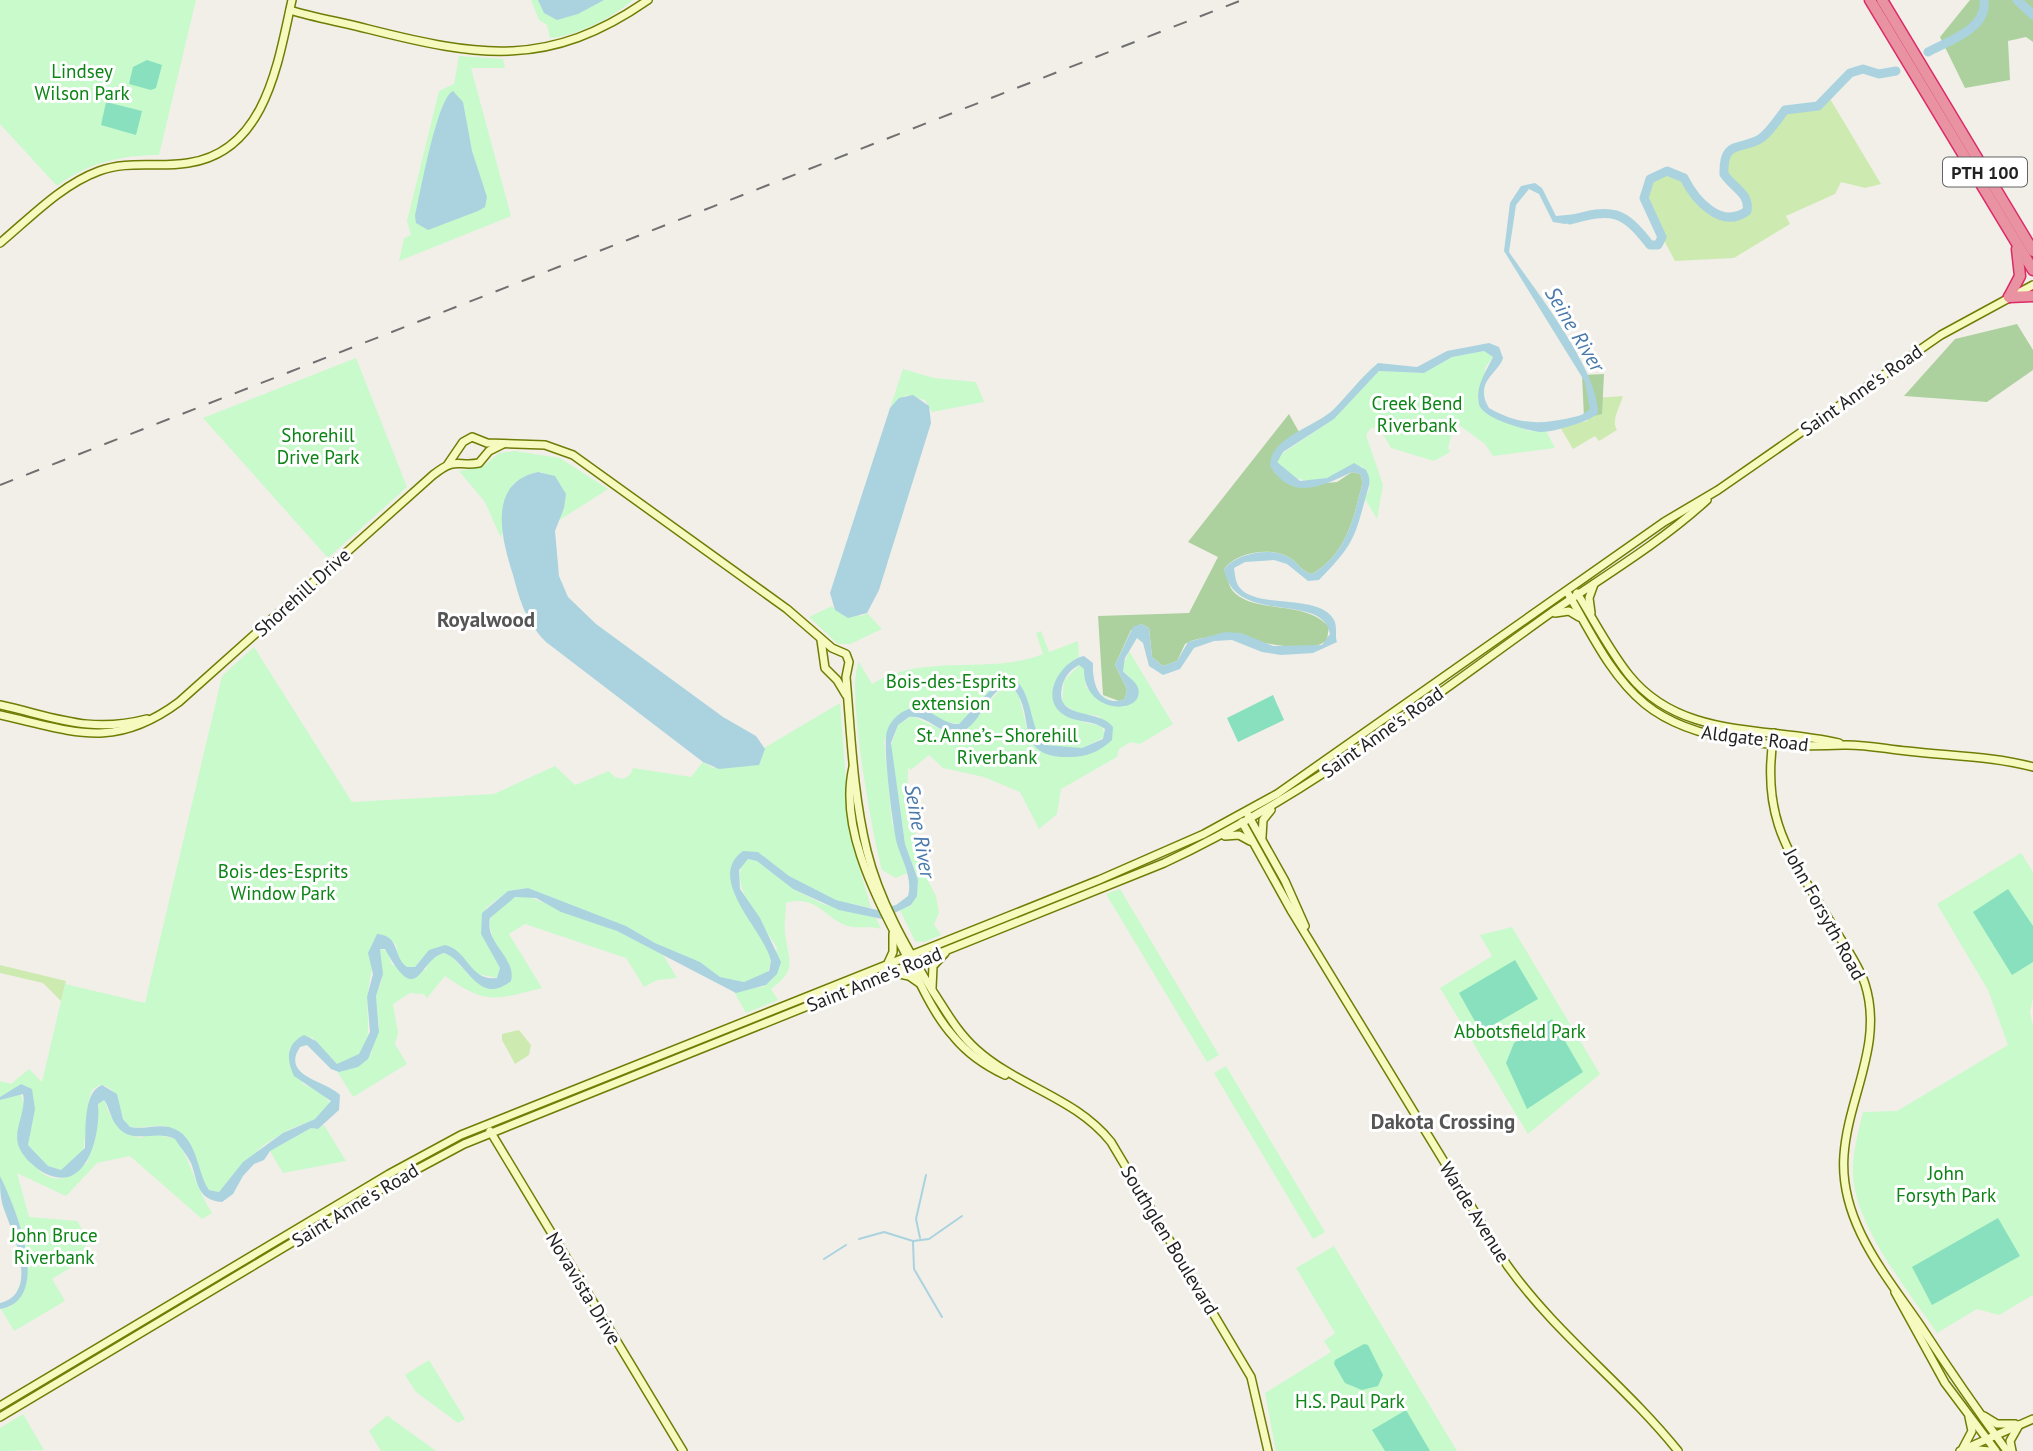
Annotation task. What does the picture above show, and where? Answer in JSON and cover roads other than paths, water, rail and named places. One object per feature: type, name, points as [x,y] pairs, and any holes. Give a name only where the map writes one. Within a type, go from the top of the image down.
[{"type":"highway","name":"PTH 100","points":[[1870,0],[2033,270]]},
{"type":"highway","name":"PTH 100","points":[[1882,0],[2033,250]]},
{"type":"highway","points":[[2009,298],[2020,276],[2015,240]]},
{"type":"highway","points":[[2009,298],[2033,296]]},
{"type":"street","points":[[0,243],[70,186],[99,171],[130,164],[192,163],[233,143],[259,113],[267,96],[292,0]]},
{"type":"street","points":[[290,10],[446,49],[503,52],[565,44],[583,37],[648,0]]},
{"type":"street","name":"Saint Anne's Road","points":[[0,1406],[417,1157],[486,1124],[1141,863],[1238,816],[1300,778],[1572,593],[1664,522],[1718,490],[1941,335],[2033,285]]},
{"type":"street","points":[[465,461],[460,450],[463,442],[470,438],[503,444],[545,445],[573,455],[787,609],[821,640],[848,658],[853,763],[850,777],[860,855],[894,930],[909,956]]},
{"type":"street","points":[[484,442],[487,453]]},
{"type":"street","name":"Shorehill Drive","points":[[448,464],[465,461],[477,464],[487,453],[503,444]]},
{"type":"street","name":"Shorehill Drive","points":[[0,715],[69,731],[101,734],[133,729],[154,717],[179,702],[448,464],[460,450]]},
{"type":"street","name":"Saint Anne's Road","points":[[0,1417],[424,1164],[491,1132],[1164,863],[1218,837],[1280,801],[1551,613],[1572,593],[1595,582],[1665,534],[1718,490]]},
{"type":"street","points":[[1592,617],[1589,598],[1595,582]]},
{"type":"street","name":"Aldgate Road","points":[[1572,593],[1592,617],[1629,675],[1664,706],[1703,723],[1843,745],[2033,767]]},
{"type":"street","name":"Aldgate Road","points":[[1572,593],[1587,626],[1621,680],[1650,708],[1703,733],[1772,743],[1843,745]]},
{"type":"street","points":[[1551,613],[1569,611],[1587,626]]},
{"type":"street","points":[[821,640],[825,668],[834,676],[848,698]]},
{"type":"street","points":[[825,658],[836,650]]},
{"type":"street","points":[[834,676],[847,671]]},
{"type":"street","name":"Shorehill Drive","points":[[0,705],[97,727],[154,717]]},
{"type":"street","name":"John Forsyth Road","points":[[1774,733],[1769,782],[1776,824],[1861,974],[1868,997],[1871,1035],[1845,1146],[1843,1177],[1853,1217],[1923,1347],[1996,1451]]},
{"type":"street","points":[[1263,841],[1263,820],[1280,801]]},
{"type":"street","name":"Warde Avenue","points":[[1246,811],[1285,881],[1312,943]]},
{"type":"street","name":"Warde Avenue","points":[[1238,816],[1507,1265],[1544,1312],[1647,1414],[1678,1451]]},
{"type":"street","points":[[1218,837],[1240,835],[1257,850]]},
{"type":"street","points":[[888,964],[894,945],[894,930]]},
{"type":"street","points":[[932,989],[933,966],[951,948]]},
{"type":"street","name":"Southglen Boulevard","points":[[909,956],[960,1032],[976,1049],[1012,1075]]},
{"type":"street","name":"Southglen Boulevard","points":[[914,964],[922,986],[954,1038],[986,1065],[1012,1075],[1077,1109],[1111,1142],[1251,1377],[1268,1451]]},
{"type":"street","points":[[888,974],[909,976],[922,986]]},
{"type":"street","points":[[524,1119],[526,1108]]},
{"type":"street","name":"Novavista Drive","points":[[486,1124],[683,1451]]},
{"type":"street","name":"John Forsyth Road","points":[[1895,1292],[2009,1451]]},
{"type":"street","points":[[121,1333],[126,1342]]},
{"type":"street","points":[[1961,1451],[1972,1431],[1968,1413]]},
{"type":"street","points":[[1980,1413],[1997,1424],[2019,1424]]},
{"type":"street","points":[[1961,1451],[2033,1419]]},
{"type":"street","points":[[2009,1451],[2010,1441],[2019,1424]]},
{"type":"street","points":[[1961,1451],[1975,1448],[1990,1451]]},
{"type":"water","points":[[538,0],[604,0],[578,14],[557,20],[544,13]]},
{"type":"water","points":[[453,91],[463,102],[472,151],[487,197],[485,207],[478,211],[428,230],[416,223],[415,216],[435,128],[447,98]]},
{"type":"water","name":"Seine River","points":[[1535,183],[1542,188],[1556,216],[1577,214],[1581,220],[1565,224],[1553,222],[1539,194],[1529,189],[1516,205],[1509,252],[1577,353],[1595,395],[1598,413],[1572,426],[1542,432],[1517,427],[1488,415],[1479,404],[1478,397],[1484,374],[1493,357],[1484,351],[1452,357],[1424,373],[1379,371],[1334,419],[1283,452],[1277,462],[1300,481],[1327,478],[1354,463],[1366,470],[1369,483],[1358,523],[1339,559],[1319,580],[1308,581],[1287,564],[1274,560],[1245,562],[1234,568],[1236,581],[1249,595],[1318,607],[1328,613],[1335,622],[1337,642],[1313,653],[1281,655],[1262,652],[1232,640],[1214,641],[1194,648],[1180,669],[1163,675],[1149,666],[1143,643],[1137,638],[1125,658],[1123,671],[1138,688],[1138,697],[1133,703],[1114,706],[1093,696],[1086,684],[1084,669],[1079,665],[1064,680],[1061,698],[1065,705],[1071,710],[1106,721],[1113,727],[1112,740],[1096,751],[1079,757],[1049,755],[1038,749],[1028,730],[1019,696],[1011,686],[996,692],[974,722],[960,732],[953,733],[922,719],[909,717],[898,725],[891,743],[905,844],[918,880],[917,896],[911,905],[882,919],[839,910],[793,889],[757,861],[748,859],[739,870],[740,889],[760,918],[781,962],[777,974],[766,985],[736,993],[617,931],[561,912],[536,898],[515,897],[490,918],[492,935],[512,973],[511,981],[500,988],[481,986],[452,957],[444,953],[435,957],[418,976],[412,979],[405,977],[385,949],[380,949],[383,974],[376,996],[379,1032],[368,1059],[358,1067],[339,1072],[331,1069],[307,1045],[300,1047],[295,1057],[301,1072],[340,1095],[339,1110],[318,1129],[311,1128],[270,1151],[264,1160],[254,1164],[243,1176],[233,1194],[222,1202],[207,1198],[203,1194],[191,1163],[175,1139],[123,1132],[115,1123],[104,1100],[98,1104],[97,1132],[93,1147],[79,1170],[69,1177],[56,1177],[41,1171],[23,1154],[17,1134],[23,1094],[0,1100],[0,1097],[21,1084],[32,1089],[35,1109],[28,1145],[48,1166],[61,1170],[85,1148],[91,1095],[102,1085],[117,1094],[123,1119],[130,1127],[169,1127],[186,1137],[209,1190],[219,1192],[243,1162],[283,1133],[315,1119],[331,1101],[294,1076],[289,1052],[294,1043],[304,1035],[316,1041],[337,1064],[359,1054],[370,1032],[367,997],[373,974],[368,953],[377,934],[390,938],[402,963],[407,967],[415,967],[429,950],[445,945],[459,953],[481,975],[497,978],[500,968],[481,934],[482,913],[508,891],[528,888],[626,926],[655,943],[700,962],[720,977],[744,982],[769,971],[771,961],[733,890],[730,876],[733,863],[743,851],[758,852],[789,876],[836,900],[877,910],[896,905],[908,896],[908,876],[897,844],[893,821],[886,752],[888,727],[902,712],[923,709],[946,721],[959,724],[999,681],[1013,678],[1028,701],[1036,729],[1045,745],[1082,748],[1103,739],[1105,729],[1070,718],[1059,711],[1054,704],[1053,687],[1062,670],[1084,656],[1093,663],[1096,686],[1103,697],[1116,701],[1125,699],[1127,689],[1115,665],[1133,627],[1141,624],[1149,628],[1152,657],[1163,666],[1177,661],[1188,642],[1225,632],[1241,633],[1273,646],[1322,645],[1330,634],[1324,621],[1312,614],[1260,604],[1244,598],[1231,587],[1224,569],[1246,555],[1274,552],[1290,558],[1312,574],[1330,560],[1348,532],[1362,487],[1360,474],[1352,472],[1320,486],[1299,488],[1279,477],[1270,466],[1277,447],[1333,410],[1378,363],[1417,367],[1447,351],[1489,343],[1499,347],[1503,358],[1485,385],[1485,399],[1489,408],[1517,420],[1535,422],[1575,417],[1590,409],[1585,382],[1504,251],[1510,203],[1521,186]]},
{"type":"water","points":[[913,395],[929,406],[931,423],[879,590],[867,613],[848,618],[835,610],[830,593],[890,408],[899,398]]},
{"type":"water","points":[[538,472],[555,476],[566,494],[555,531],[559,576],[568,597],[596,624],[723,717],[756,736],[765,749],[759,765],[719,769],[703,762],[539,634],[518,594],[502,530],[504,500],[511,488],[522,478]]},
{"type":"water","points":[[0,1176],[21,1229],[28,1271],[25,1289],[16,1302],[0,1309],[0,1303],[12,1297],[19,1288],[21,1275],[17,1246],[2,1201]]},
{"type":"waterway","name":"Seine River","points":[[1928,52],[1973,26],[1984,10],[1984,0]]},
{"type":"waterway","name":"Seine River","points":[[2017,0],[2033,15]]},
{"type":"waterway","name":"Seine River","points":[[1570,220],[1596,214],[1616,215],[1632,225],[1650,245],[1658,245],[1662,237],[1644,198],[1650,179],[1667,171],[1684,178],[1695,195],[1710,210],[1719,215],[1737,216],[1747,211],[1747,205],[1743,195],[1724,174],[1724,163],[1729,151],[1762,138],[1785,110],[1818,106],[1850,73],[1863,69],[1879,74],[1896,71]]},
{"type":"waterway","points":[[920,1238],[916,1219],[926,1175]]},
{"type":"waterway","points":[[859,1239],[884,1232],[913,1241],[929,1239],[962,1216]]},
{"type":"waterway","points":[[913,1242],[914,1269],[942,1317]]},
{"type":"waterway","points":[[824,1259],[846,1245]]},
{"type":"railway","points":[[0,485],[1242,0]]},
{"type":"district","name":"Royalwood","points":[[486,619]]},
{"type":"district","name":"Dakota Crossing","points":[[1443,1121]]},
{"type":"park label","name":"Lindsey Wilson Park","points":[[82,82]]},
{"type":"park label","name":"Creek Bend Riverbank","points":[[1417,414]]},
{"type":"park label","name":"Shorehill Drive Park","points":[[318,446]]},
{"type":"park label","name":"Bois-des-Esprits extension","points":[[951,692]]},
{"type":"park label","name":"St. Anne’s–Shorehill Riverbank","points":[[997,746]]},
{"type":"park label","name":"Bois-des-Esprits Window Park","points":[[283,882]]},
{"type":"park label","name":"Abbotsfield Park","points":[[1520,1031]]},
{"type":"park label","name":"John Forsyth Park","points":[[1946,1184]]},
{"type":"park label","name":"John Bruce Riverbank","points":[[54,1246]]},
{"type":"park label","name":"H.S. Paul Park","points":[[1350,1401]]}]
